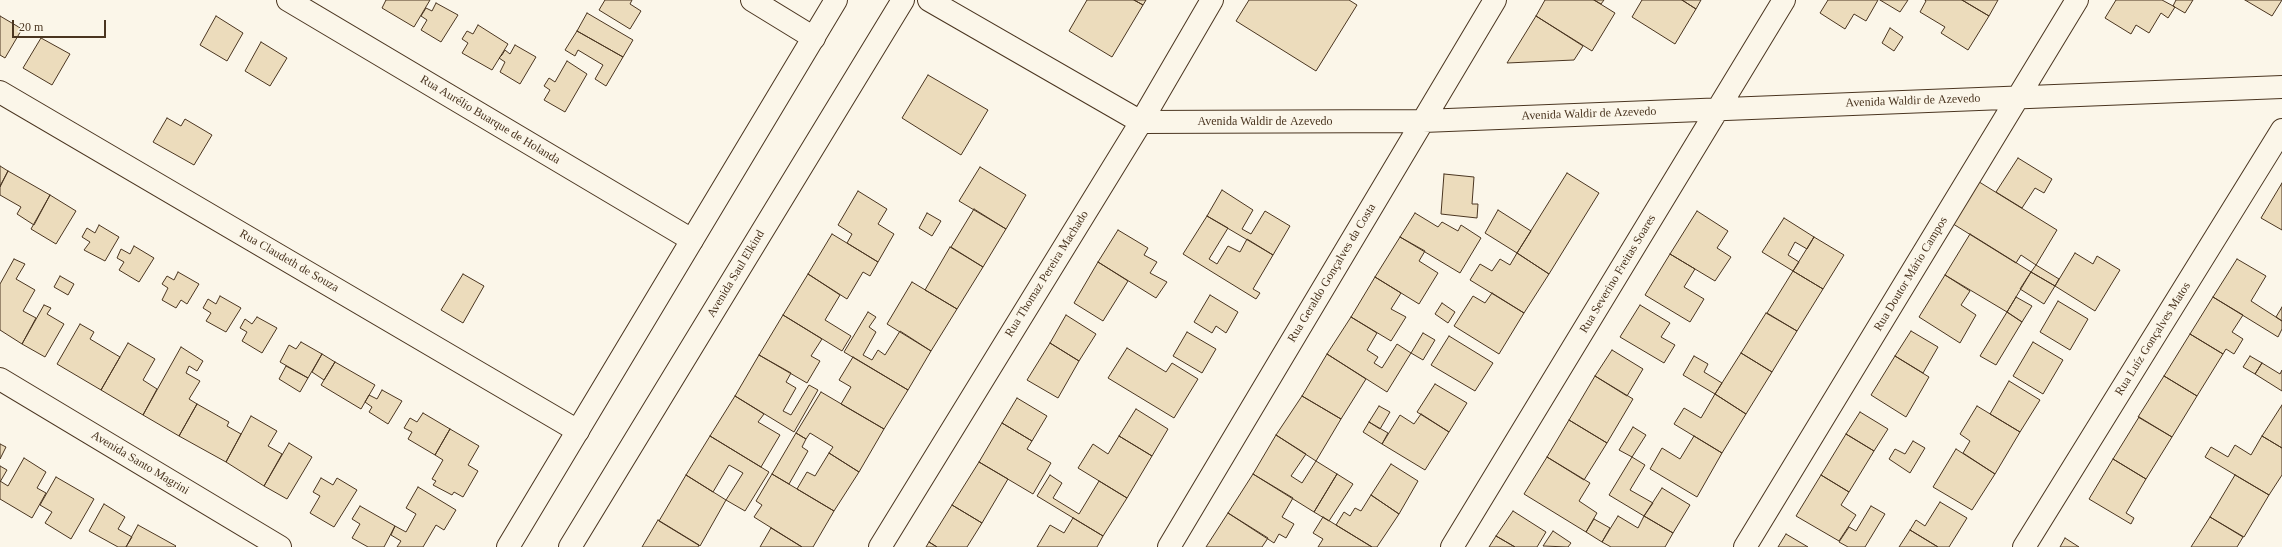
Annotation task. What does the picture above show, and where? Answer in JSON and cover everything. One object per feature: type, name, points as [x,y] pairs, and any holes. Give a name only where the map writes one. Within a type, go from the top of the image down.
[{"type":"street","name":"Rua Aurélio Buarque de Holanda","points":[[288,0],[692,240]]},
{"type":"street","points":[[752,0],[814,38]]},
{"type":"street","points":[[508,547],[836,0]]},
{"type":"street","name":"Avenida Saul Elkind","points":[[570,547],[903,0]]},
{"type":"street","points":[[929,0],[1141,122]]},
{"type":"street","name":"Rua Thomaz Pereira Machado","points":[[880,547],[1141,122],[1212,0]]},
{"type":"street","name":"Rua Geraldo Gonçalves da Costa","points":[[1169,547],[1495,0]]},
{"type":"street","name":"Rua Severino Freitas Soares","points":[[1452,547],[1784,0]]},
{"type":"street","name":"Rua Doutor Mário Campos","points":[[1745,547],[2077,0]]},
{"type":"street","name":"Avenida Waldir de Azevedo","points":[[1141,122],[1423,121],[2282,86]]},
{"type":"street","name":"Rua Claudeth de Souza","points":[[0,92],[578,431]]},
{"type":"street","name":"Rua Luíz Gonçalves Matos","points":[[2024,547],[2282,130]]},
{"type":"street","name":"Avenida Santo Magrini","points":[[0,379],[280,547]]},
{"type":"building","points":[[386,0],[430,0],[414,27],[382,8]]},
{"type":"building","points":[[605,0],[632,0],[630,4],[641,11],[630,29],[599,10]]},
{"type":"building","points":[[1087,0],[1134,0],[1143,5],[1112,57],[1069,31]]},
{"type":"building","points":[[1134,0],[1146,0],[1143,5]]},
{"type":"building","points":[[1249,0],[1349,0],[1357,5],[1316,71],[1236,21]]},
{"type":"building","points":[[1545,0],[1594,0],[1615,13],[1592,51],[1536,16]]},
{"type":"building","points":[[1594,0],[1604,0],[1601,4]]},
{"type":"building","points":[[1642,0],[1682,0],[1696,9],[1675,44],[1632,17]]},
{"type":"building","points":[[1682,0],[1701,0],[1696,9]]},
{"type":"building","points":[[1828,0],[1878,0],[1866,21],[1854,14],[1845,29],[1820,13]]},
{"type":"building","points":[[1880,0],[1908,0],[1900,12]]},
{"type":"building","points":[[1925,0],[1962,0],[1989,16],[1968,50],[1941,33],[1945,27],[1920,12],[1926,1]]},
{"type":"building","points":[[1962,0],[1998,0],[1989,16]]},
{"type":"building","points":[[2116,0],[2162,0],[2175,7],[2168,18],[2161,13],[2149,33],[2136,25],[2131,34],[2105,18]]},
{"type":"building","points":[[2176,0],[2193,0],[2185,13],[2173,6]]},
{"type":"building","points":[[2245,0],[2282,0],[2272,16]]},
{"type":"building","points":[[436,3],[458,15],[441,42],[421,30],[427,20],[421,16],[426,8],[432,11]]},
{"type":"building","points":[[587,13],[633,40],[623,57],[577,31]]},
{"type":"building","points":[[0,16],[22,29],[5,58],[0,55]]},
{"type":"building","points":[[216,16],[243,33],[227,61],[200,45]]},
{"type":"building","points":[[1536,16],[1583,46],[1574,60],[1507,63]]},
{"type":"building","points":[[478,25],[508,44],[492,70],[462,53],[468,43],[462,39],[467,31],[473,34]]},
{"type":"building","points":[[1890,28],[1903,37],[1894,51],[1882,43]]},
{"type":"building","points":[[577,31],[623,57],[606,86],[595,79],[603,65],[578,50],[575,56],[565,50]]},
{"type":"building","points":[[41,38],[70,54],[52,85],[23,68]]},
{"type":"building","points":[[261,42],[287,58],[270,86],[245,71]]},
{"type":"building","points":[[515,45],[536,57],[520,84],[500,72],[505,62],[499,58],[505,50],[510,54]]},
{"type":"building","points":[[567,61],[587,74],[565,112],[544,100],[550,90],[544,86],[549,78],[555,82]]},
{"type":"building","points":[[928,75],[988,110],[961,155],[902,118]]},
{"type":"building","points":[[167,118],[181,126],[185,119],[212,135],[194,165],[153,142]]},
{"type":"building","points":[[2018,158],[2052,179],[2044,193],[2035,188],[2022,208],[1996,192]]},
{"type":"building","points":[[0,166],[8,171],[0,187]]},
{"type":"building","points":[[980,167],[1026,195],[1006,229],[959,201]]},
{"type":"building","points":[[8,171],[50,195],[34,225],[17,214],[21,207],[0,195],[0,186]]},
{"type":"building","points":[[1567,173],[1599,193],[1549,274],[1517,253]]},
{"type":"building","points":[[1444,174],[1474,177],[1472,204],[1478,204],[1477,218],[1441,214]]},
{"type":"building","points":[[1976,180],[2057,230],[2036,265],[2021,255],[2016,263],[1950,222]]},
{"type":"building","points":[[2282,183],[2282,230],[2261,218]]},
{"type":"building","points":[[1222,190],[1253,210],[1242,229],[1251,234],[1265,211],[1290,226],[1273,255],[1207,216]]},
{"type":"building","points":[[858,191],[887,209],[878,224],[894,234],[878,262],[847,243],[852,234],[838,225]]},
{"type":"building","points":[[50,195],[76,211],[56,244],[31,229]]},
{"type":"building","points":[[974,209],[1006,229],[983,267],[951,247]]},
{"type":"building","points":[[1498,210],[1531,231],[1517,253],[1485,233]]},
{"type":"building","points":[[1697,211],[1728,231],[1717,248],[1731,257],[1715,281],[1670,254]]},
{"type":"building","points":[[927,213],[941,221],[932,236],[919,228]]},
{"type":"building","points":[[1415,213],[1438,227],[1442,222],[1458,231],[1461,225],[1481,238],[1460,273],[1400,237]]},
{"type":"building","points":[[1207,216],[1228,228],[1209,259],[1217,264],[1228,246],[1240,252],[1247,239],[1273,255],[1253,289],[1260,293],[1256,299],[1183,254]]},
{"type":"building","points":[[1784,218],[1814,237],[1807,249],[1795,242],[1788,255],[1799,262],[1793,271],[1762,252]]},
{"type":"building","points":[[99,225],[119,237],[105,261],[84,250],[90,242],[82,237],[87,228],[95,233]]},
{"type":"building","points":[[1118,230],[1148,248],[1144,255],[1157,262],[1150,273],[1167,282],[1156,298],[1098,262]]},
{"type":"building","points":[[832,234],[878,262],[870,276],[863,272],[847,299],[808,274]]},
{"type":"building","points":[[1970,234],[2031,272],[2007,312],[1945,275]]},
{"type":"building","points":[[1400,237],[1425,251],[1419,261],[1438,273],[1419,304],[1375,277]]},
{"type":"building","points":[[1814,237],[1844,255],[1823,289],[1793,271]]},
{"type":"building","points":[[134,246],[154,258],[139,282],[119,270],[124,262],[117,258],[121,249],[130,254]]},
{"type":"building","points":[[950,247],[983,267],[957,309],[925,290]]},
{"type":"building","points":[[1517,253],[1549,274],[1524,313],[1470,280],[1480,264],[1492,271],[1500,259],[1510,265]]},
{"type":"building","points":[[2075,253],[2093,264],[2097,256],[2120,270],[2095,311],[2055,286]]},
{"type":"building","points":[[1670,254],[1695,269],[1684,287],[1704,299],[1690,322],[1645,295]]},
{"type":"building","points":[[14,259],[25,264],[16,279],[35,290],[23,311],[36,318],[22,344],[0,330],[0,284]]},
{"type":"building","points":[[2237,259],[2266,276],[2251,301],[2282,321],[2282,329],[2278,337],[2213,297]]},
{"type":"building","points":[[1098,262],[1128,281],[1103,321],[1074,303]]},
{"type":"building","points":[[2036,265],[2059,279],[2055,286],[2031,272]]},
{"type":"building","points":[[1793,271],[1823,289],[1797,331],[1767,313]]},
{"type":"building","points":[[178,272],[199,284],[187,304],[181,300],[176,308],[162,300],[168,288],[162,284],[167,276],[174,280]]},
{"type":"building","points":[[2031,272],[2055,286],[2044,304],[2020,289]]},
{"type":"building","points":[[463,274],[484,286],[463,323],[441,310]]},
{"type":"building","points":[[808,274],[840,295],[825,320],[851,336],[842,351],[783,315]]},
{"type":"building","points":[[1945,275],[1970,291],[1961,305],[1976,315],[1960,343],[1919,317]]},
{"type":"building","points":[[60,276],[74,284],[68,295],[54,287]]},
{"type":"building","points":[[1375,277],[1401,293],[1391,309],[1406,317],[1391,341],[1351,317]]},
{"type":"building","points":[[912,282],[957,309],[931,351],[887,324]]},
{"type":"building","points":[[1492,293],[1524,313],[1499,354],[1454,326],[1473,296],[1485,303]]},
{"type":"building","points":[[1210,295],[1238,312],[1226,333],[1216,326],[1212,333],[1194,322]]},
{"type":"building","points":[[220,296],[241,308],[226,332],[206,321],[211,313],[203,308],[208,299],[216,304]]},
{"type":"building","points":[[2016,297],[2032,306],[2022,322],[2007,312]]},
{"type":"building","points":[[2213,297],[2243,315],[2232,332],[2243,339],[2234,354],[2226,349],[2223,354],[2190,334]]},
{"type":"building","points":[[2058,301],[2088,319],[2070,350],[2040,332]]},
{"type":"building","points":[[1442,303],[1455,312],[1448,323],[1435,314]]},
{"type":"building","points":[[44,305],[51,308],[47,314],[64,324],[45,357],[22,344]]},
{"type":"building","points":[[1640,305],[1670,323],[1661,337],[1675,345],[1664,363],[1620,337]]},
{"type":"building","points":[[2282,307],[2282,321],[2276,317]]},
{"type":"building","points":[[868,312],[876,317],[869,327],[876,332],[863,355],[872,360],[878,350],[885,355],[900,331],[931,351],[908,390],[844,352]]},
{"type":"building","points":[[2007,312],[2022,322],[1996,365],[1980,356]]},
{"type":"building","points":[[1766,313],[1797,331],[1772,372],[1741,353]]},
{"type":"building","points":[[783,315],[822,339],[811,356],[820,361],[807,383],[759,355]]},
{"type":"building","points":[[1066,315],[1096,334],[1079,361],[1050,343]]},
{"type":"building","points":[[257,317],[277,328],[262,353],[242,341],[247,332],[240,328],[245,319],[252,324]]},
{"type":"building","points":[[1351,317],[1377,333],[1367,350],[1378,357],[1374,363],[1382,368],[1397,344],[1411,353],[1387,392],[1327,354]]},
{"type":"building","points":[[80,324],[94,332],[90,339],[120,357],[101,390],[57,364]]},
{"type":"building","points":[[1911,331],[1938,347],[1923,373],[1895,356]]},
{"type":"building","points":[[1187,332],[1216,349],[1202,373],[1173,356]]},
{"type":"building","points":[[1423,333],[1435,340],[1423,360],[1411,353]]},
{"type":"building","points":[[2190,334],[2223,354],[2197,396],[2164,376]]},
{"type":"building","points":[[1449,336],[1493,363],[1475,391],[1431,365]]},
{"type":"building","points":[[301,342],[322,354],[308,378],[280,362],[289,345],[296,349]]},
{"type":"building","points":[[2033,342],[2063,360],[2043,394],[2013,376]]},
{"type":"building","points":[[128,343],[155,359],[143,380],[157,389],[143,415],[101,390]]},
{"type":"building","points":[[1050,343],[1079,361],[1058,398],[1027,380]]},
{"type":"building","points":[[181,347],[203,361],[197,371],[189,366],[186,373],[200,381],[189,399],[197,404],[179,436],[143,415]]},
{"type":"building","points":[[1127,348],[1166,372],[1172,363],[1198,379],[1174,418],[1108,378]]},
{"type":"building","points":[[1612,350],[1643,369],[1627,396],[1595,376]]},
{"type":"building","points":[[1741,353],[1772,372],[1746,414],[1715,394]]},
{"type":"building","points":[[322,354],[335,362],[324,380],[312,372]]},
{"type":"building","points":[[1327,354],[1366,379],[1341,419],[1302,396]]},
{"type":"building","points":[[759,355],[791,373],[786,382],[796,388],[783,411],[791,415],[809,385],[818,390],[794,432],[735,396]]},
{"type":"building","points":[[1694,356],[1708,364],[1704,372],[1722,383],[1715,394],[1683,375]]},
{"type":"building","points":[[1895,356],[1929,377],[1906,417],[1871,395]]},
{"type":"building","points":[[2250,356],[2262,363],[2255,374],[2243,367]]},
{"type":"building","points":[[853,357],[908,390],[884,429],[841,404],[851,387],[839,380]]},
{"type":"building","points":[[335,362],[375,385],[361,409],[321,385]]},
{"type":"building","points":[[2262,363],[2280,374],[2282,370],[2282,391],[2255,374]]},
{"type":"building","points":[[286,366],[308,378],[300,392],[279,379]]},
{"type":"building","points":[[1595,376],[1633,399],[1607,443],[1569,420]]},
{"type":"building","points":[[2164,376],[2197,396],[2172,437],[2138,417]]},
{"type":"building","points":[[2009,381],[2040,400],[2020,432],[1990,414]]},
{"type":"building","points":[[1435,384],[1467,403],[1449,432],[1417,412]]},
{"type":"building","points":[[382,390],[402,401],[388,424],[369,412],[372,407],[365,402],[369,395],[377,399]]},
{"type":"building","points":[[821,392],[884,429],[859,472],[829,453],[833,447],[810,433],[806,439],[796,433]]},
{"type":"building","points":[[1715,394],[1746,414],[1722,453],[1674,424],[1684,408],[1701,418]]},
{"type":"building","points":[[735,396],[764,414],[758,422],[780,435],[761,467],[710,436]]},
{"type":"building","points":[[1302,396],[1341,419],[1316,461],[1276,435]]},
{"type":"building","points":[[1017,398],[1047,416],[1032,441],[1002,423]]},
{"type":"building","points":[[197,404],[229,422],[227,426],[241,434],[226,462],[179,436]]},
{"type":"building","points":[[2282,405],[2282,448],[2262,436]]},
{"type":"building","points":[[1379,406],[1390,412],[1380,429],[1369,422]]},
{"type":"building","points":[[1977,406],[2020,432],[1995,474],[1963,453],[1970,441],[1960,434]]},
{"type":"building","points":[[1136,409],[1168,429],[1152,456],[1119,436]]},
{"type":"building","points":[[1860,412],[1888,429],[1874,451],[1846,434]]},
{"type":"building","points":[[423,413],[450,429],[435,455],[408,439],[412,432],[404,428],[410,418],[417,422]]},
{"type":"building","points":[[1421,414],[1449,432],[1425,470],[1382,444],[1400,415],[1414,424]]},
{"type":"building","points":[[251,416],[277,431],[268,446],[282,454],[264,486],[226,462]]},
{"type":"building","points":[[2139,417],[2172,437],[2146,479],[2113,459]]},
{"type":"building","points":[[1569,420],[1607,443],[1584,480],[1547,457]]},
{"type":"building","points":[[1369,422],[1388,433],[1382,444],[1363,432]]},
{"type":"building","points":[[1002,423],[1032,441],[1027,449],[1051,463],[1033,494],[979,462]]},
{"type":"building","points":[[1633,427],[1646,435],[1632,457],[1619,450]]},
{"type":"building","points":[[450,429],[479,446],[468,465],[478,471],[463,497],[454,492],[452,495],[433,485],[436,481],[432,479],[443,460],[435,455]]},
{"type":"building","points":[[796,433],[806,439],[802,447],[808,451],[789,484],[772,474]]},
{"type":"building","points":[[1846,434],[1874,451],[1849,492],[1821,475]]},
{"type":"building","points":[[1276,435],[1306,454],[1291,476],[1302,483],[1316,461],[1337,474],[1314,512],[1253,474]]},
{"type":"building","points":[[710,436],[769,472],[745,511],[726,500],[743,473],[729,465],[713,492],[686,475]]},
{"type":"building","points":[[1119,436],[1152,456],[1127,498],[1078,468],[1093,444],[1108,454]]},
{"type":"building","points":[[1694,436],[1722,453],[1697,497],[1650,469],[1662,448],[1680,459]]},
{"type":"building","points":[[2262,436],[2282,448],[2282,475],[2269,495],[2205,457],[2211,447],[2228,457],[2235,445],[2251,455]]},
{"type":"building","points":[[1913,441],[1925,448],[1910,473],[1889,459],[1895,449],[1905,454]]},
{"type":"building","points":[[289,443],[312,457],[287,499],[264,486]]},
{"type":"building","points":[[0,444],[6,447],[0,459]]},
{"type":"building","points":[[1956,449],[1995,474],[1972,510],[1933,487]]},
{"type":"building","points":[[829,453],[859,472],[834,511],[797,489],[807,472],[815,476]]},
{"type":"building","points":[[1547,457],[1590,483],[1579,501],[1597,513],[1586,532],[1524,494]]},
{"type":"building","points":[[1632,457],[1645,465],[1630,490],[1653,503],[1644,516],[1609,495]]},
{"type":"building","points":[[24,458],[46,472],[37,488],[46,493],[32,518],[0,499],[0,481],[8,486]]},
{"type":"building","points":[[2113,459],[2146,479],[2126,513],[2134,518],[2131,524],[2089,499]]},
{"type":"building","points":[[979,462],[1008,479],[982,523],[952,505]]},
{"type":"building","points":[[1391,464],[1418,481],[1399,514],[1371,495]]},
{"type":"building","points":[[0,466],[7,470],[0,482]]},
{"type":"building","points":[[772,474],[834,511],[813,547],[802,547],[754,517],[762,505],[756,501]]},
{"type":"building","points":[[1253,474],[1293,498],[1282,517],[1294,524],[1286,538],[1279,534],[1274,543],[1228,513]]},
{"type":"building","points":[[1337,474],[1353,484],[1329,521],[1314,512]]},
{"type":"building","points":[[686,475],[726,500],[700,546],[659,521]]},
{"type":"building","points":[[1050,475],[1062,483],[1053,498],[1079,514],[1099,481],[1127,498],[1103,536],[1037,496]]},
{"type":"building","points":[[1821,475],[1849,492],[1841,505],[1856,515],[1839,541],[1796,516]]},
{"type":"building","points":[[2235,475],[2269,495],[2244,537],[2210,517]]},
{"type":"building","points":[[56,477],[94,499],[71,539],[45,523],[52,512],[40,505]]},
{"type":"building","points":[[321,478],[333,485],[337,478],[357,490],[334,527],[310,513],[320,496],[313,492]]},
{"type":"building","points":[[418,487],[456,510],[444,530],[436,525],[423,547],[397,547],[401,541],[391,535],[395,526],[406,532],[416,514],[406,508]]},
{"type":"building","points":[[1662,488],[1690,505],[1673,533],[1644,516]]},
{"type":"building","points":[[1371,495],[1399,514],[1377,547],[1372,547],[1336,525],[1344,512],[1350,516],[1355,508],[1361,511]]},
{"type":"building","points":[[1940,502],[1967,518],[1949,547],[1938,547],[1910,530],[1916,520],[1925,526]]},
{"type":"building","points":[[104,504],[125,517],[118,529],[132,537],[126,547],[118,547],[89,531]]},
{"type":"building","points":[[952,505],[982,523],[967,547],[937,547],[929,542]]},
{"type":"building","points":[[360,506],[395,526],[384,547],[368,547],[352,538],[360,524],[352,519]]},
{"type":"building","points":[[1871,506],[1885,514],[1865,547],[1848,547],[1839,542],[1849,527],[1856,531]]},
{"type":"building","points":[[1513,511],[1546,532],[1537,547],[1515,547],[1496,536]]},
{"type":"building","points":[[1228,513],[1268,538],[1262,547],[1206,547]]},
{"type":"building","points":[[1618,516],[1638,528],[1644,516],[1673,533],[1665,547],[1611,547],[1602,542]]},
{"type":"building","points":[[1323,517],[1372,547],[1318,547],[1323,539],[1313,533]]},
{"type":"building","points":[[2210,517],[2243,537],[2237,547],[2191,547]]},
{"type":"building","points":[[1073,518],[1103,536],[1097,547],[1037,547],[1050,525],[1064,533]]},
{"type":"building","points":[[1594,519],[1610,528],[1602,542],[1586,532]]},
{"type":"building","points":[[658,520],[699,545],[698,547],[642,547]]},
{"type":"building","points":[[138,525],[176,546],[126,547]]},
{"type":"building","points":[[771,528],[802,547],[760,547]]},
{"type":"building","points":[[1910,530],[1938,547],[1899,547]]},
{"type":"building","points":[[1553,531],[1571,543],[1568,547],[1543,546]]},
{"type":"building","points":[[1786,534],[1808,547],[1778,547]]},
{"type":"building","points":[[1496,536],[1515,547],[1489,547]]},
{"type":"building","points":[[2065,538],[2079,547],[2060,547]]},
{"type":"building","points":[[929,542],[937,547],[926,547]]}]
